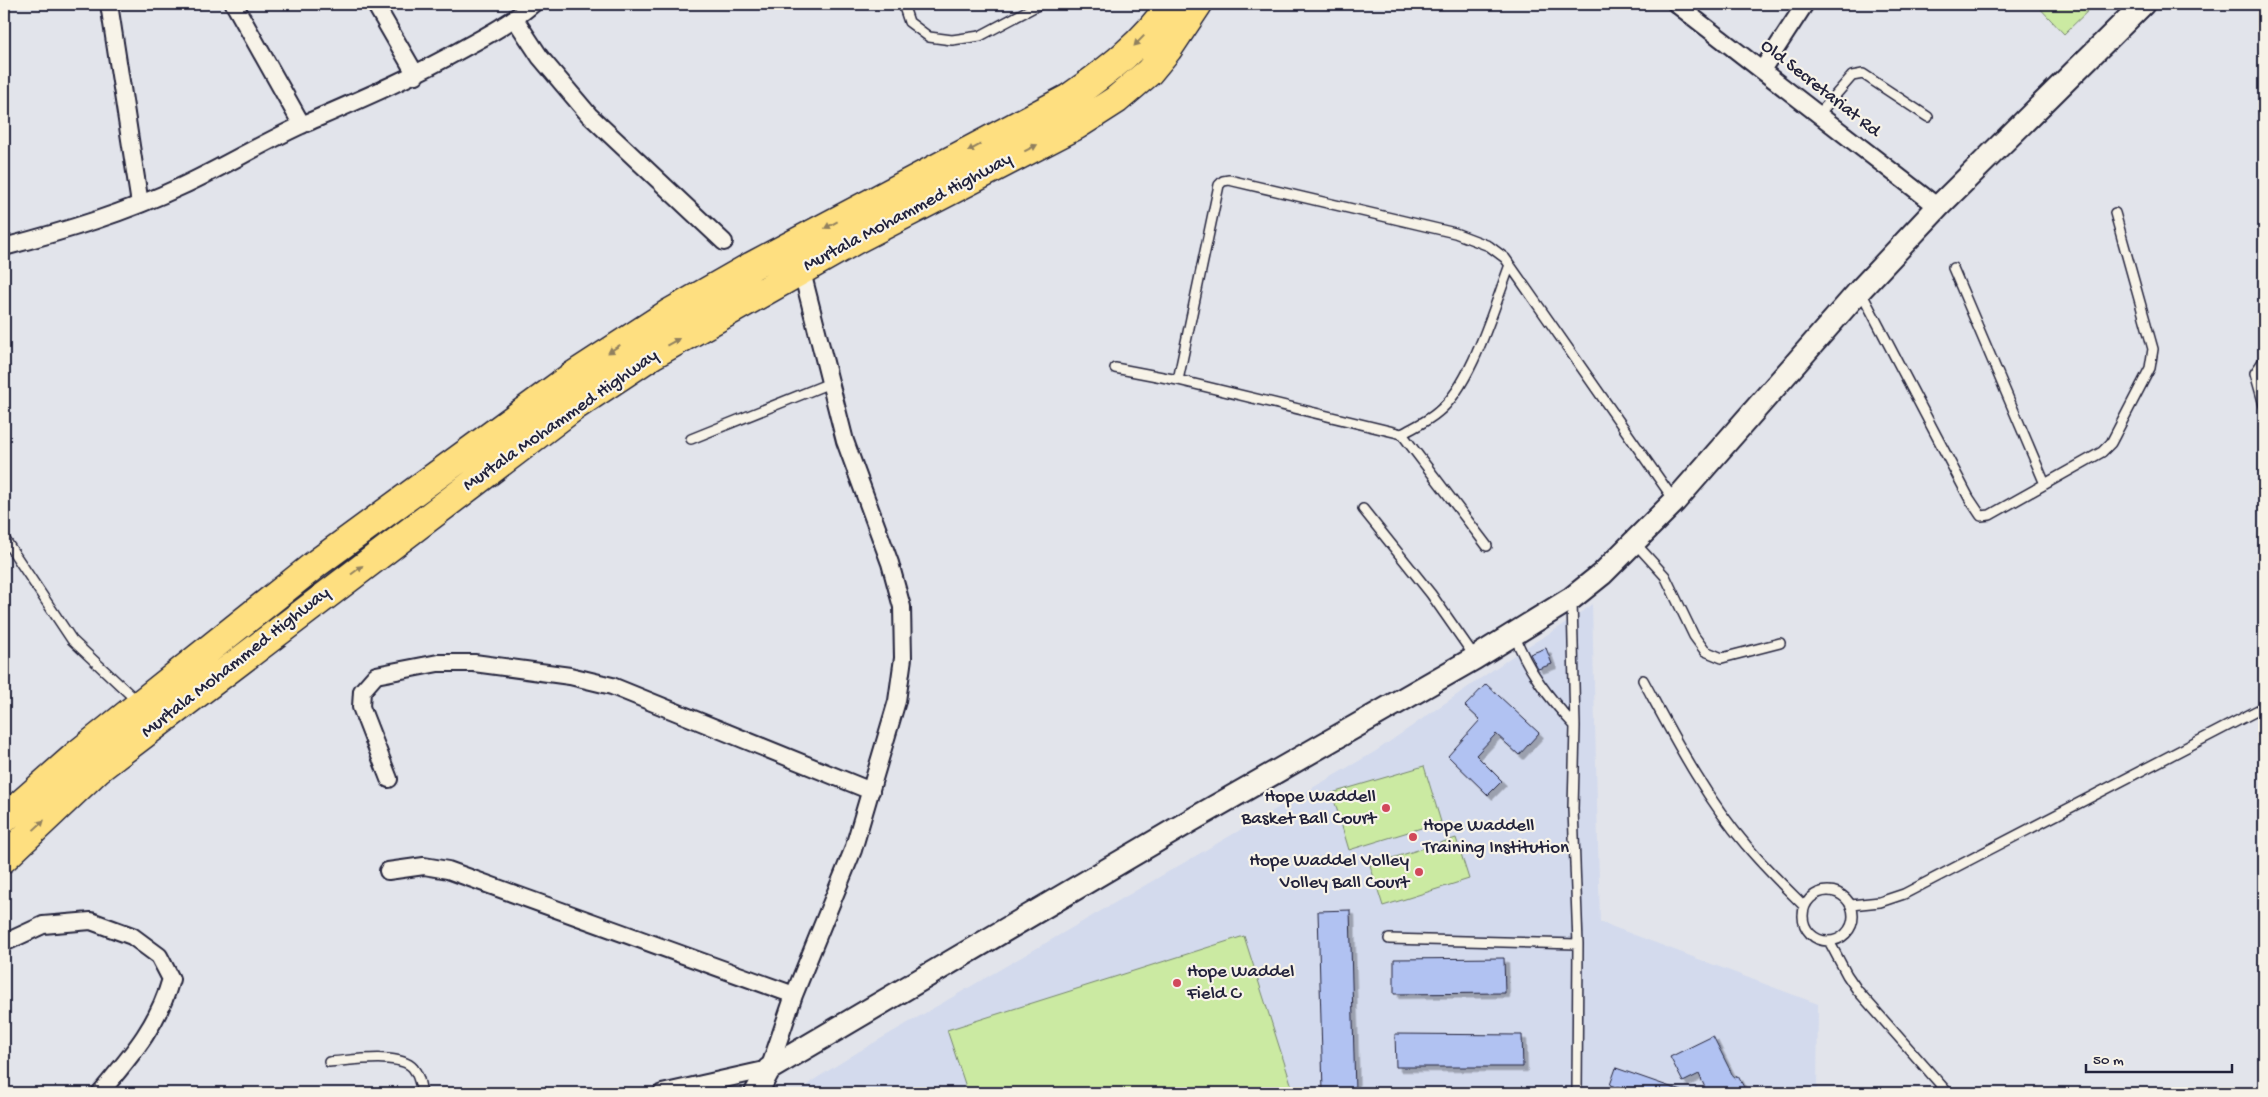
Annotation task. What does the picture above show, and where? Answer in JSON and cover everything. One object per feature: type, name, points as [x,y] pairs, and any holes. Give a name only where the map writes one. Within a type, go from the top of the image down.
[{"type":"highway","name":"Murtala Mohammed Highway","points":[[4,819],[79,753],[317,563],[571,377],[668,314],[796,243],[1068,98],[1116,63],[1164,14],[1170,4]]},
{"type":"highway","name":"Murtala Mohammed Highway","points":[[4,858],[98,769],[575,406],[652,354],[802,270],[1077,125],[1116,100],[1149,72],[1168,49],[1198,4]]},
{"type":"street","points":[[109,4],[140,204]]},
{"type":"street","points":[[234,4],[302,125]]},
{"type":"street","points":[[375,4],[416,75]]},
{"type":"street","points":[[4,247],[70,229],[140,204],[182,186],[302,125],[416,75],[516,20],[534,4]]},
{"type":"street","name":"Old Secretariat Rd","points":[[1676,4],[1938,206]]},
{"type":"street","points":[[1762,70],[1805,4]]},
{"type":"street","points":[[662,1093],[769,1069],[1172,831],[1475,658],[1572,598],[1602,574],[1635,543],[1675,501],[1860,290],[1938,206],[2143,4]]},
{"type":"street","points":[[516,20],[540,57],[589,115],[724,242]]},
{"type":"street","points":[[756,1093],[769,1069],[794,995],[853,850],[897,701],[903,658],[902,607],[890,563],[845,441],[796,243]]},
{"type":"street","points":[[389,779],[361,707],[362,690],[376,675],[438,663],[474,663],[570,676],[612,686],[871,792]]},
{"type":"street","points":[[388,871],[424,866],[448,870],[794,995]]},
{"type":"street","points":[[4,943],[43,925],[91,921],[132,936],[159,956],[171,979],[164,1002],[137,1048],[100,1093]]},
{"type":"lane","points":[[903,4],[909,22],[929,37],[952,40],[980,36],[1040,4]]},
{"type":"lane","points":[[1819,114],[1852,76],[1863,74],[1928,117]]},
{"type":"lane","points":[[1178,380],[1219,185],[1223,181],[1229,180],[1455,233],[1489,246],[1505,258],[1675,501]]},
{"type":"lane","points":[[1860,290],[1969,498],[1981,516],[1990,515],[2102,452],[2111,443],[2150,368],[2153,348],[2115,213]]},
{"type":"lane","points":[[1402,434],[1439,412],[1453,395],[1472,365],[1510,265]]},
{"type":"lane","points":[[1953,268],[2045,484]]},
{"type":"lane","points":[[2264,360],[2254,373],[2264,405]]},
{"type":"lane","points":[[1115,368],[1178,380],[1402,434],[1487,546]]},
{"type":"lane","points":[[691,439],[830,383]]},
{"type":"lane","points":[[1363,509],[1431,594],[1475,658]]},
{"type":"lane","points":[[4,538],[72,640],[140,704]]},
{"type":"lane","points":[[1635,543],[1665,576],[1694,636],[1705,651],[1722,658],[1780,643]]},
{"type":"lane","points":[[1572,598],[1575,726],[1573,809],[1578,944],[1576,1093]]},
{"type":"lane","points":[[1514,633],[1520,651],[1546,695],[1575,726]]},
{"type":"lane","points":[[1643,680],[1684,755],[1715,802],[1745,844],[1804,906]]},
{"type":"lane","points":[[1851,905],[1880,902],[1904,894],[2264,707]]},
{"type":"lane","points":[[1832,891],[1840,893],[1851,905],[1852,922],[1849,929],[1837,939],[1829,941],[1820,940],[1807,930],[1802,914],[1804,906],[1815,894],[1832,891]]},
{"type":"lane","points":[[1389,939],[1578,944]]},
{"type":"lane","points":[[1829,941],[1858,991],[1948,1093]]},
{"type":"lane","points":[[329,1062],[382,1059],[400,1060],[412,1066],[418,1075],[422,1093]]},
{"type":"shaded area","name":"Hope Waddell Training Institution","points":[[1592,604],[1600,922],[1818,1004],[1817,1093],[798,1093],[812,1081],[858,1052],[1376,751],[1520,651],[1573,619]]},
{"type":"green space","points":[[2036,4],[2095,4],[2064,34]]},
{"type":"green space","name":"Hope Waddell Basket Ball Court","points":[[1424,766],[1441,822],[1349,850],[1332,793]]},
{"type":"green space","name":"Hope Waddel Volley Volley Ball Court","points":[[1456,838],[1469,879],[1383,906],[1370,865]]},
{"type":"green space","name":"Hope Waddel Field C","points":[[1244,936],[1294,1093],[968,1093],[947,1030]]},
{"type":"building","points":[[1546,648],[1552,664],[1538,669],[1530,654]]},
{"type":"building","points":[[1486,684],[1539,733],[1519,755],[1496,734],[1476,755],[1502,781],[1488,795],[1448,756],[1480,720],[1465,706]]},
{"type":"building","points":[[1350,910],[1355,1091],[1323,1092],[1318,911]]},
{"type":"building","points":[[1504,958],[1505,993],[1394,994],[1394,959]]},
{"type":"building","points":[[1395,1034],[1522,1035],[1523,1067],[1396,1067]]},
{"type":"building","points":[[1713,1036],[1734,1078],[1738,1076],[1747,1093],[1700,1093],[1706,1090],[1699,1074],[1683,1082],[1670,1057]]},
{"type":"building","points":[[1616,1068],[1682,1091],[1682,1093],[1635,1093],[1610,1085]]},
{"type":"place","name":"Hope Waddell Basket Ball Court","points":[[1386,808]]},
{"type":"place","name":"Hope Waddell Training Institution","points":[[1413,837]]},
{"type":"place","name":"Hope Waddel Volley Volley Ball Court","points":[[1419,872]]},
{"type":"place","name":"Hope Waddel Field C","points":[[1177,983]]}]
